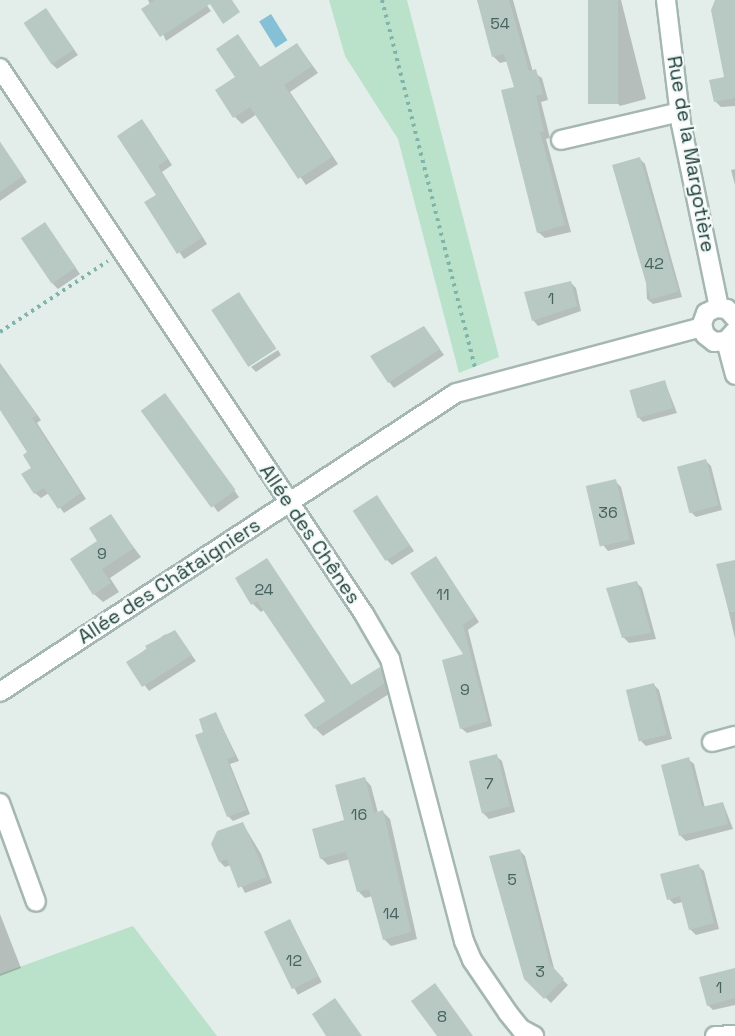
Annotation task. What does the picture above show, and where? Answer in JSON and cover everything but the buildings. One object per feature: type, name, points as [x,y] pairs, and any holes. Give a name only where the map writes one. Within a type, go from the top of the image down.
[{"type":"street","name":"Rue de la Margotière","points":[[666,0],[680,112],[719,308]]},
{"type":"street","name":"Allée des Chênes","points":[[0,68],[390,659],[464,941],[472,960],[508,1013],[521,1029],[534,1036]]},
{"type":"street","points":[[561,140],[680,112]]},
{"type":"street","points":[[735,318],[719,308],[706,313],[702,327],[709,339],[730,336],[735,375]]},
{"type":"street","name":"Allée des Châtaigniers","points":[[0,692],[456,393],[702,327]]},
{"type":"street","points":[[712,742],[735,736]]},
{"type":"street","points":[[0,803],[36,902]]},
{"type":"street","points":[[715,1036],[735,1035]]},
{"type":"path","points":[[382,0],[479,387]]},
{"type":"path","points":[[0,332],[121,253]]},
{"type":"green space","points":[[329,0],[407,0],[499,357],[459,373],[398,139],[345,56]]},
{"type":"green space","points":[[133,926],[217,1036],[0,1036],[0,974]]},
{"type":"water","points":[[271,14],[287,40],[276,48],[259,21]]}]
